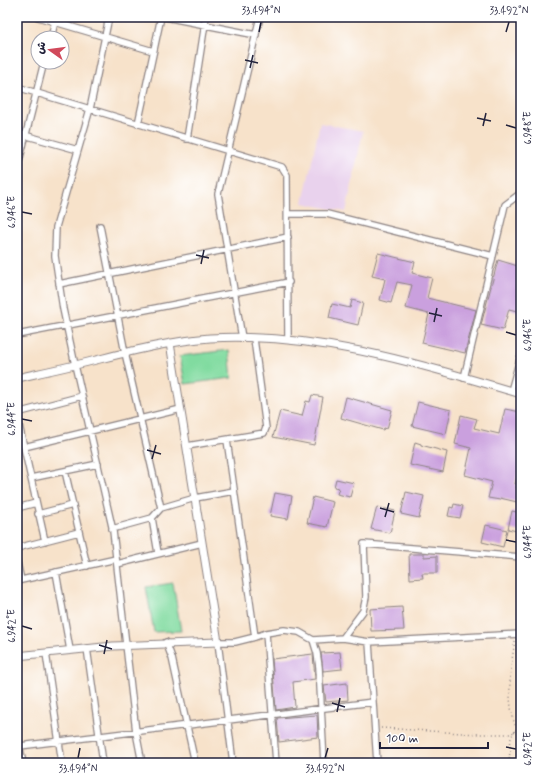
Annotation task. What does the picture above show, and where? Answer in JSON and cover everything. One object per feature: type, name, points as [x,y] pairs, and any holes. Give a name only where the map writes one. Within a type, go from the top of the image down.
[{"type":"street","points":[[38,17],[55,19],[153,51]]},
{"type":"street","points":[[109,17],[90,109],[56,228],[55,256],[67,327],[112,529],[127,645],[136,732],[142,763]]},
{"type":"street","points":[[138,124],[161,17]]},
{"type":"street","points":[[165,17],[256,35]]},
{"type":"street","points":[[186,139],[206,17]]},
{"type":"street","points":[[242,338],[218,194],[230,152],[260,17]]},
{"type":"street","points":[[53,30],[55,19]]},
{"type":"street","points":[[17,170],[42,70]]},
{"type":"street","points":[[17,87],[282,167],[287,175],[288,340]]},
{"type":"street","points":[[17,133],[78,150]]},
{"type":"street","points":[[464,378],[505,206],[521,193]]},
{"type":"street","points":[[288,214],[327,214],[493,256]]},
{"type":"street","points":[[100,226],[125,353],[142,419],[161,508]]},
{"type":"street","points":[[59,284],[109,272],[288,237]]},
{"type":"street","points":[[17,335],[67,327],[288,282]]},
{"type":"street","points":[[17,378],[170,343],[209,338],[242,338],[288,340],[366,351],[521,394]]},
{"type":"street","points":[[187,446],[264,433],[266,428],[254,339]]},
{"type":"street","points":[[170,343],[218,642],[233,763]]},
{"type":"street","points":[[511,391],[521,355]]},
{"type":"street","points":[[44,541],[17,414],[82,396]]},
{"type":"street","points":[[24,447],[181,409]]},
{"type":"street","points":[[227,440],[255,637]]},
{"type":"street","points":[[31,478],[98,464]]},
{"type":"street","points":[[65,471],[87,566]]},
{"type":"street","points":[[112,529],[152,518],[161,508],[195,498],[234,491]]},
{"type":"street","points":[[17,508],[36,504]]},
{"type":"street","points":[[38,514],[73,505]]},
{"type":"street","points":[[152,518],[158,554]]},
{"type":"street","points":[[17,548],[79,532]]},
{"type":"street","points":[[17,562],[19,581],[56,572],[158,554],[202,543]]},
{"type":"street","points":[[343,638],[363,611],[366,597],[364,544],[521,557]]},
{"type":"street","points":[[56,572],[70,650]]},
{"type":"street","points":[[17,656],[87,648],[166,642],[235,642],[266,633],[284,630],[300,632],[313,640],[343,638],[369,642],[520,633]]},
{"type":"street","points":[[266,633],[276,763]]},
{"type":"street","points":[[313,640],[318,653],[324,763]]},
{"type":"street","points":[[166,642],[172,658],[195,763]]},
{"type":"street","points":[[369,642],[377,763]]},
{"type":"street","points":[[87,648],[103,763]]},
{"type":"street","points":[[46,653],[62,763]]},
{"type":"street","points":[[20,746],[373,702]]},
{"type":"street","points":[[17,737],[23,763]]},
{"type":"path","points":[[509,763],[511,737],[516,729],[512,716],[510,690],[514,648],[516,639],[520,633]]},
{"type":"path","points":[[375,728],[479,734],[511,734],[521,726]]},
{"type":"shaded area","points":[[320,123],[363,131],[346,212],[303,203]]},
{"type":"green space","points":[[229,350],[232,378],[185,384],[180,356]]},
{"type":"green space","points":[[173,583],[181,631],[154,632],[146,587]]},
{"type":"building","points":[[378,253],[415,262],[412,273],[432,278],[427,298],[476,310],[465,353],[422,343],[429,314],[406,308],[412,285],[397,282],[391,303],[380,300],[385,279],[372,276]]},
{"type":"building","points":[[498,260],[521,267],[521,312],[509,309],[503,330],[481,325]]},
{"type":"building","points":[[352,300],[363,303],[358,325],[329,318],[332,304],[350,308]]},
{"type":"building","points":[[312,395],[323,397],[314,445],[273,437],[280,411],[302,416],[306,401],[310,402]]},
{"type":"building","points":[[346,397],[392,410],[387,429],[384,428],[383,430],[341,418]]},
{"type":"building","points":[[418,402],[451,410],[446,434],[412,426]]},
{"type":"building","points":[[505,409],[521,412],[521,460],[515,484],[517,484],[516,488],[521,489],[521,500],[518,499],[517,502],[500,498],[500,500],[488,498],[492,482],[465,475],[471,448],[455,444],[461,415],[477,419],[474,428],[499,434]]},
{"type":"building","points":[[415,442],[447,452],[443,472],[410,465]]},
{"type":"building","points":[[336,479],[354,483],[350,497],[337,494],[339,488],[334,487]]},
{"type":"building","points":[[406,492],[424,496],[419,518],[401,514]]},
{"type":"building","points":[[275,493],[292,496],[288,519],[270,516]]},
{"type":"building","points":[[313,497],[333,502],[327,527],[307,523]]},
{"type":"building","points":[[454,504],[463,506],[460,518],[448,516],[450,507],[453,508]]},
{"type":"building","points":[[377,507],[395,511],[390,533],[371,529]]},
{"type":"building","points":[[512,511],[521,513],[521,532],[508,529]]},
{"type":"building","points":[[486,525],[507,530],[503,547],[482,542]]},
{"type":"building","points":[[409,554],[424,554],[424,557],[437,556],[437,573],[422,573],[423,578],[410,579]]},
{"type":"building","points":[[402,607],[404,630],[371,631],[370,609]]},
{"type":"building","points":[[340,652],[342,669],[323,671],[321,653]]},
{"type":"building","points":[[313,654],[315,679],[293,682],[295,707],[276,710],[272,659]]},
{"type":"building","points":[[347,683],[348,700],[326,702],[324,686]]},
{"type":"building","points":[[317,715],[318,737],[279,742],[277,718]]}]
